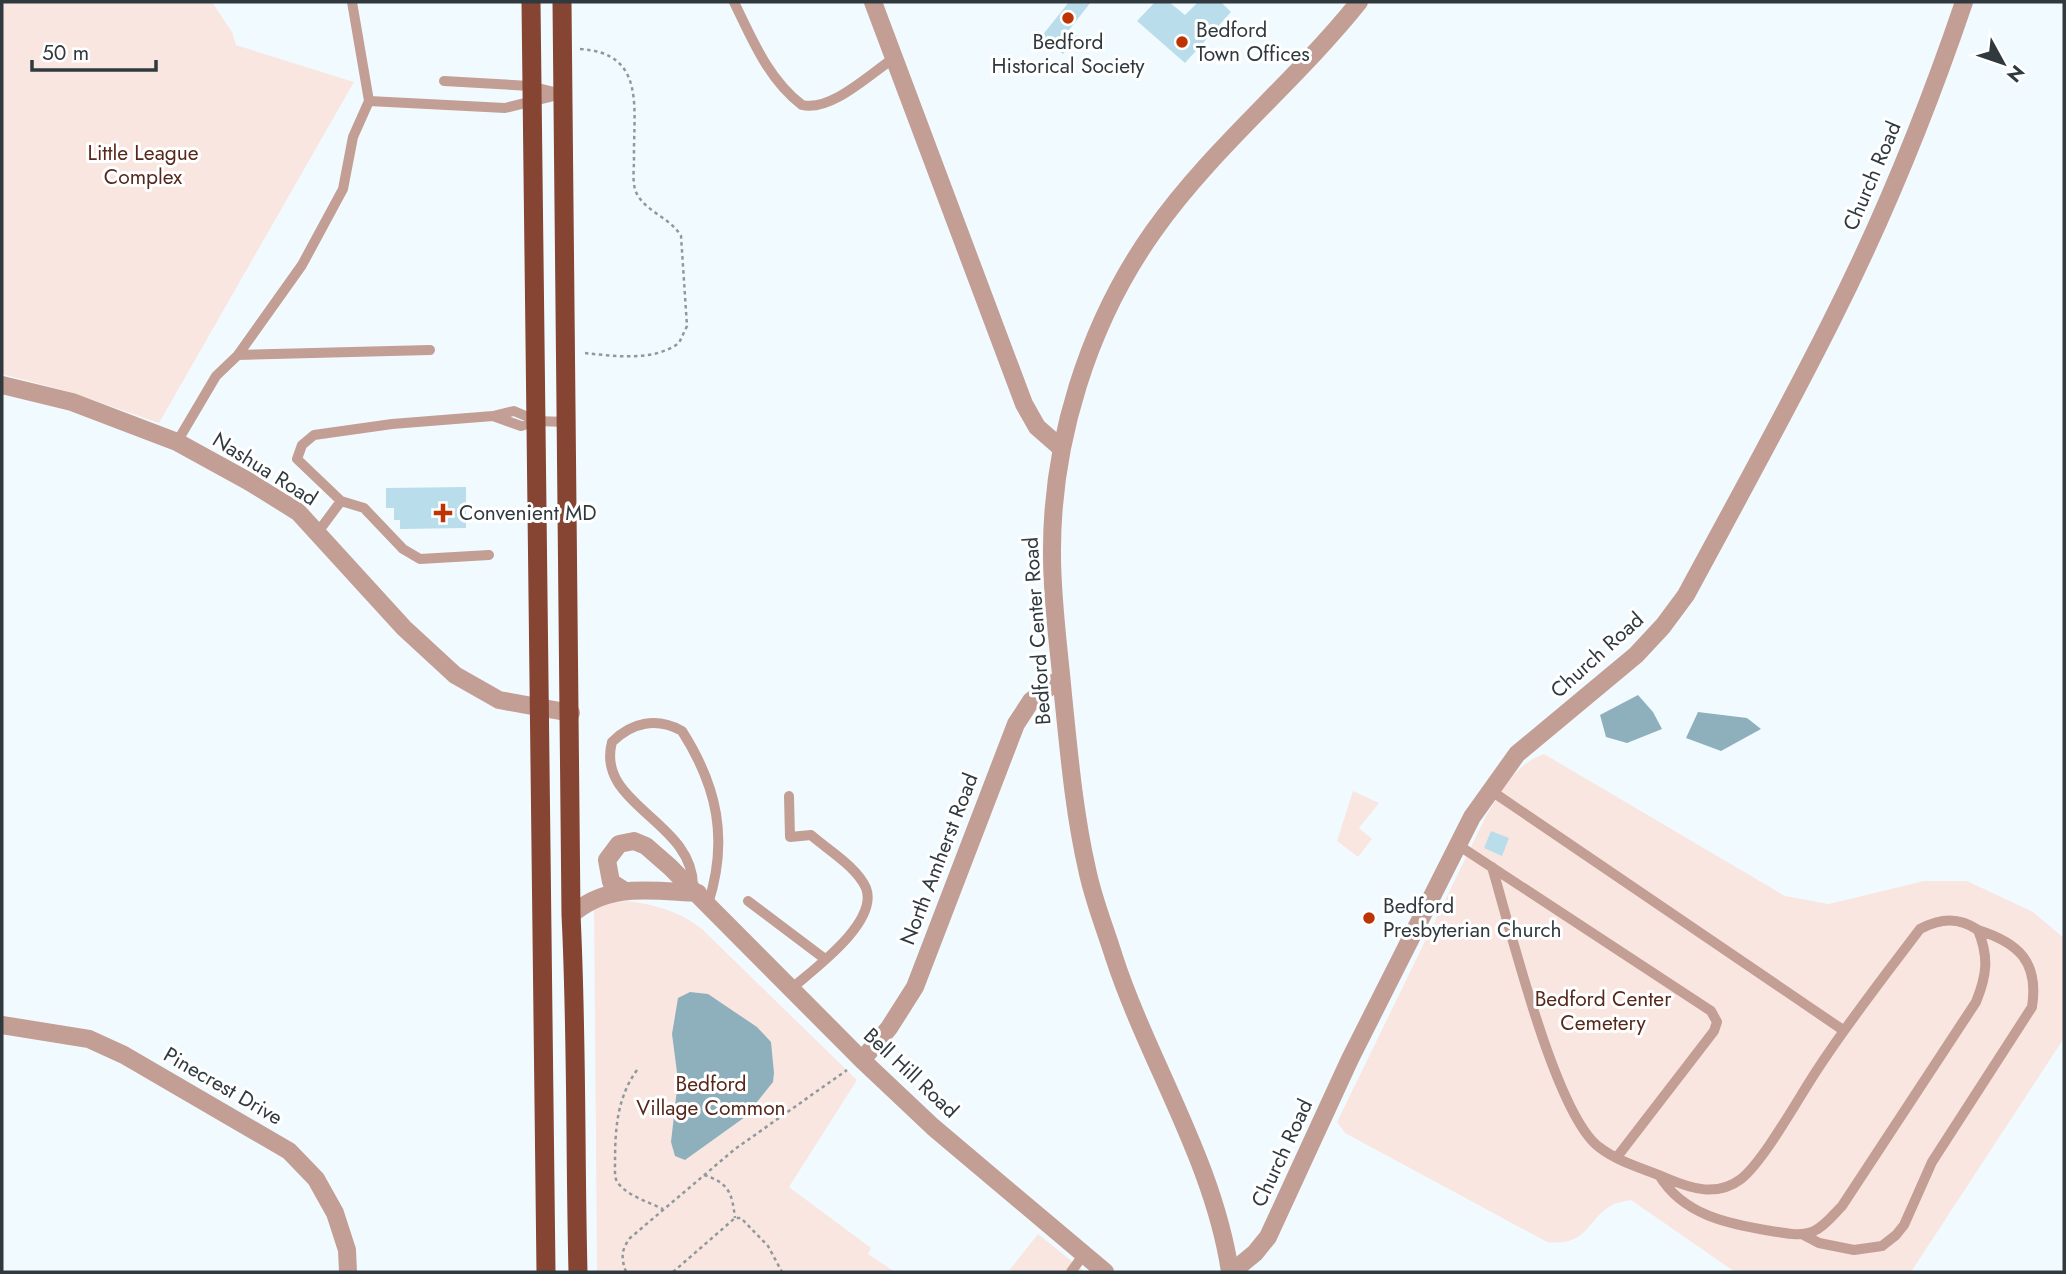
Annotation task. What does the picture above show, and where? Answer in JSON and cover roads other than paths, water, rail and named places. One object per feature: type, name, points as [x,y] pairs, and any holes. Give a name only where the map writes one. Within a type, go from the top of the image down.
[{"type":"highway","points":[[531,2],[537,709],[546,1272]]},
{"type":"highway","points":[[562,2],[568,352],[571,915],[577,1037],[575,1119],[578,1272]]},
{"type":"street","points":[[873,2],[1024,404],[1037,427],[1061,448],[1084,371],[1107,313],[1151,234],[1185,191],[1320,49],[1359,2]]},
{"type":"street","name":"Church Road","points":[[1231,1272],[1255,1253],[1268,1237],[1350,1059],[1458,845],[1490,790],[1517,754],[1636,655],[1663,626],[1686,595],[1839,305],[1889,198],[1940,71],[1964,2]]},
{"type":"street","name":"Nashua Road","points":[[2,385],[72,402],[177,442],[298,512],[318,531],[380,603],[437,661],[476,689],[499,700],[537,709],[571,713]]},
{"type":"street","name":"Bedford Center Road","points":[[1061,448],[1052,558],[1070,759],[1088,873],[1118,967],[1168,1086],[1219,1221],[1231,1272]]},
{"type":"street","name":"North Amherst Road","points":[[862,1060],[889,1028],[915,987],[1016,724],[1031,701],[1062,678]]},
{"type":"street","name":"Bell Hill Road","points":[[622,889],[611,881],[607,860],[619,844],[634,841],[646,846],[700,895],[862,1060],[933,1127],[1105,1272]]},
{"type":"street","points":[[571,915],[593,898],[622,889],[700,895]]},
{"type":"street","name":"Pinecrest Drive","points":[[2,1025],[89,1039],[124,1055],[289,1151],[316,1179],[335,1213],[346,1250],[348,1272]]},
{"type":"lane","points":[[177,442],[216,376],[238,355],[302,265],[343,189],[353,137],[369,102],[352,2]]},
{"type":"lane","points":[[734,2],[759,55],[786,90],[802,105],[823,104],[839,97],[894,58]]},
{"type":"lane","points":[[444,81],[531,95],[562,94]]},
{"type":"lane","points":[[369,102],[505,108],[531,95],[562,94]]},
{"type":"lane","points":[[238,355],[430,350]]},
{"type":"lane","points":[[489,555],[420,559],[403,549],[364,508],[341,501],[298,458],[302,445],[314,435],[392,424],[492,416],[521,426],[535,421],[568,422]]},
{"type":"lane","points":[[318,531],[341,501]]},
{"type":"lane","points":[[657,723],[682,731],[706,774],[717,813],[715,883],[700,895],[686,853],[635,803],[617,781],[610,766],[612,741],[634,725],[657,723]]},
{"type":"lane","points":[[1490,790],[1843,1030]]},
{"type":"lane","points":[[789,796],[790,837],[811,835],[855,873],[866,889],[867,905],[860,924],[792,988]]},
{"type":"lane","points":[[1458,845],[1712,1011],[1717,1021],[1714,1031],[1618,1157]]},
{"type":"lane","points":[[1492,867],[1558,1082],[1588,1137],[1600,1148],[1618,1157],[1704,1191],[1732,1185],[1744,1177],[1843,1030],[1920,929],[1936,920],[1949,919],[2005,939],[2020,952],[2032,973],[2035,987],[2032,1007],[1932,1162],[1904,1225],[1882,1246],[1854,1250],[1819,1243],[1802,1234],[1732,1225],[1709,1217],[1667,1189],[1659,1175]]},
{"type":"lane","points":[[748,901],[825,959]]},
{"type":"lane","points":[[1802,1234],[1825,1224],[1842,1206],[1976,1002],[1987,971],[1987,951],[1979,930]]},
{"type":"lane","points":[[1071,1272],[1084,1254]]},
{"type":"water","points":[[1638,695],[1653,712],[1662,729],[1627,743],[1606,737],[1600,715]]},
{"type":"water","points":[[1698,712],[1747,718],[1761,729],[1721,751],[1686,738]]},
{"type":"water","points":[[690,992],[708,994],[757,1027],[771,1042],[774,1073],[773,1082],[745,1117],[685,1160],[675,1156],[671,1142],[678,1080],[672,1034],[678,998]]},
{"type":"place","name":"Bedford Historical Society","points":[[1068,18]]},
{"type":"place","name":"Bedford Town Offices","points":[[1182,42]]},
{"type":"place","name":"Convenient MD","points":[[443,513]]},
{"type":"place","name":"Bedford Presbyterian Church","points":[[1369,918]]},
{"type":"park label","name":"Little League Complex","points":[[143,165]]},
{"type":"park label","name":"Bedford Center Cemetery","points":[[1603,1011]]},
{"type":"park label","name":"Bedford Village Common","points":[[711,1096]]}]
